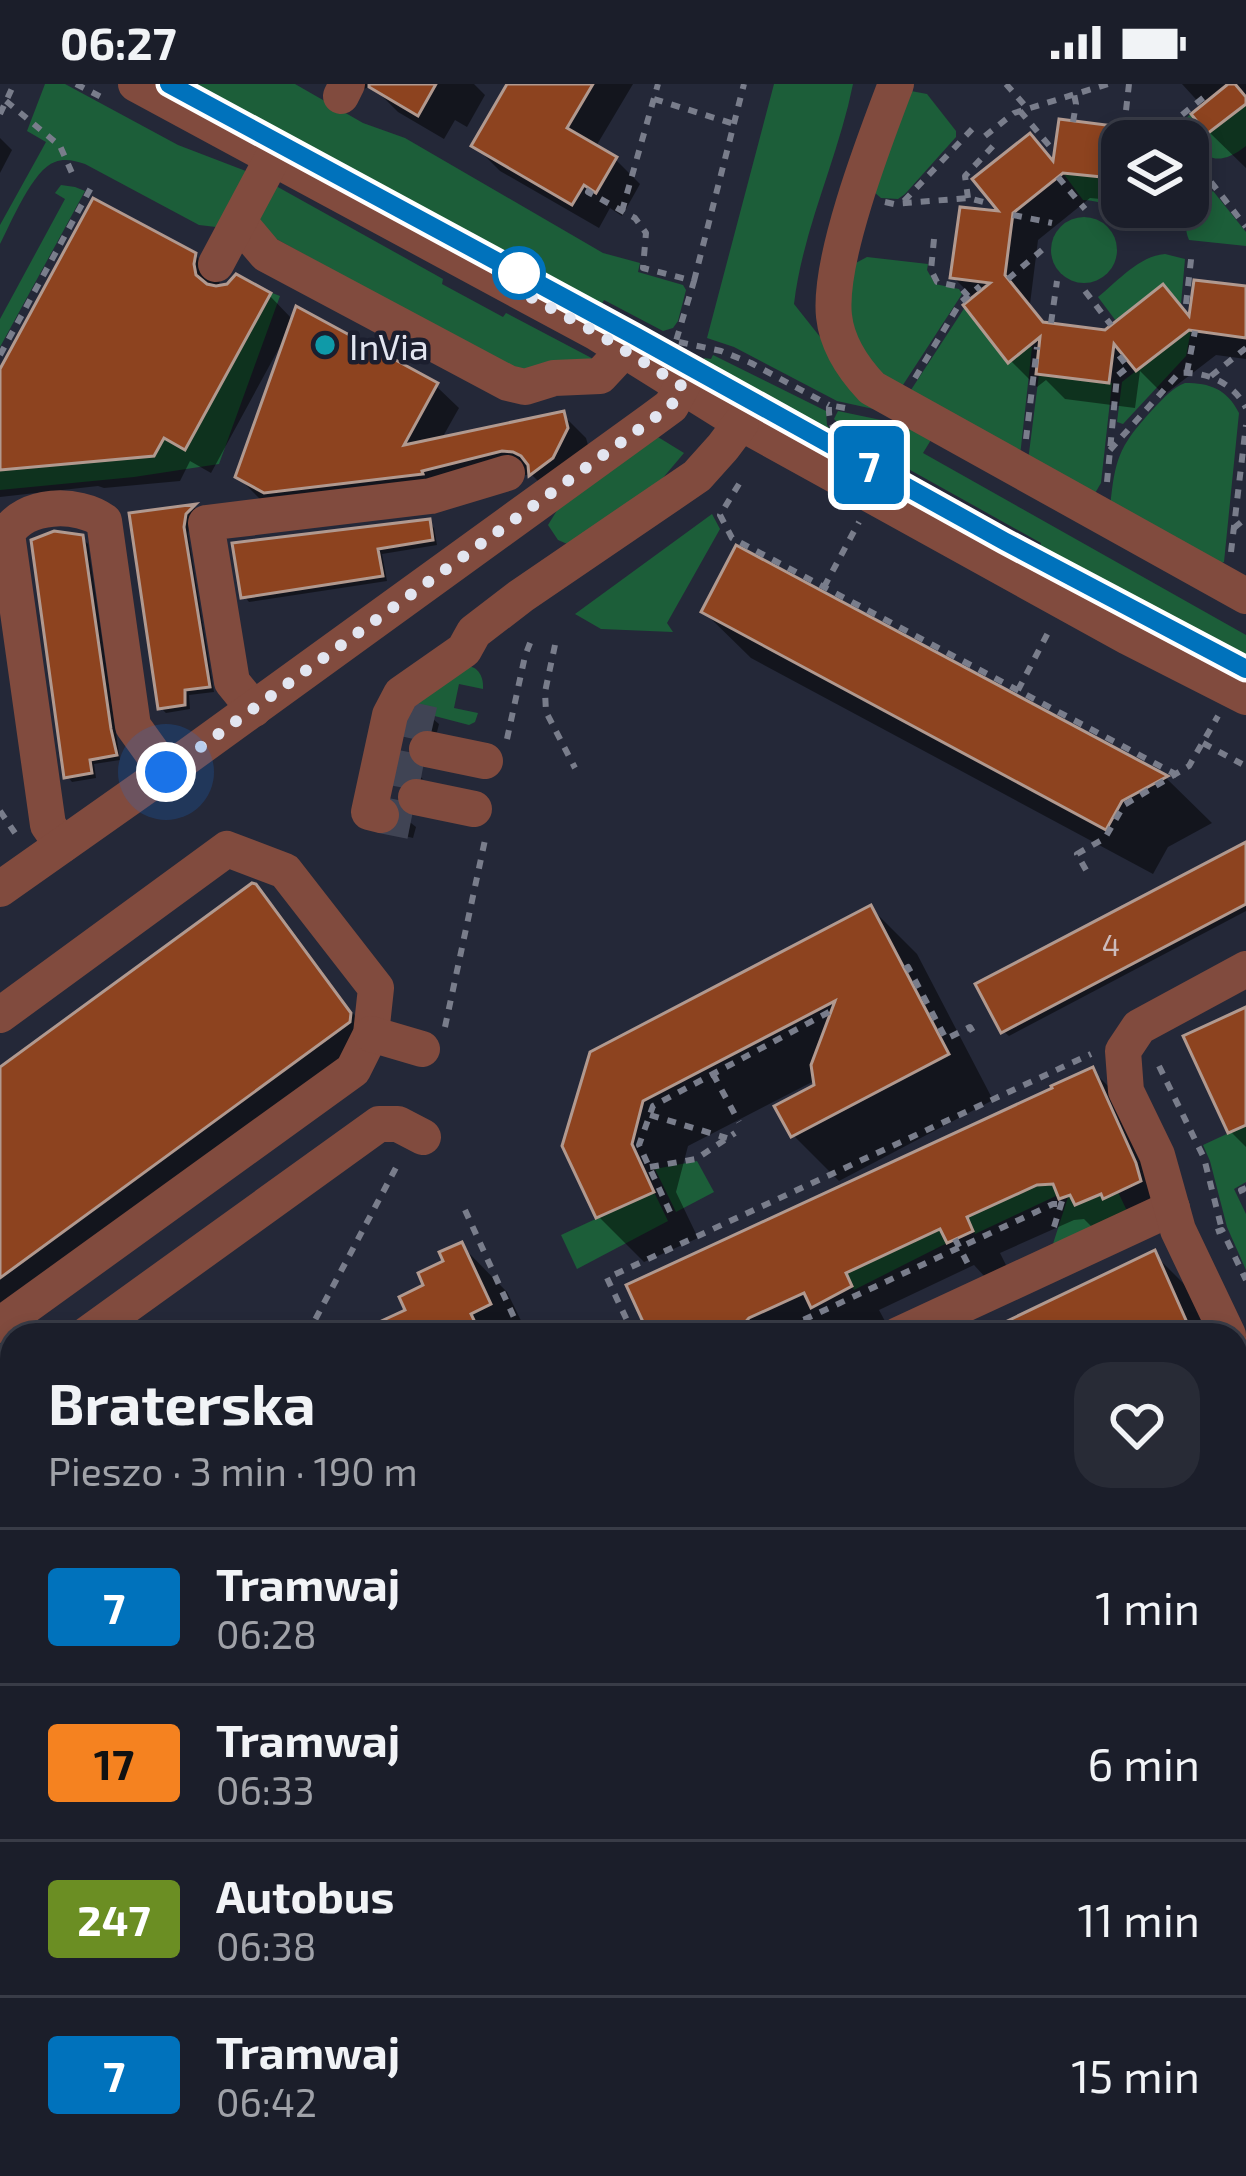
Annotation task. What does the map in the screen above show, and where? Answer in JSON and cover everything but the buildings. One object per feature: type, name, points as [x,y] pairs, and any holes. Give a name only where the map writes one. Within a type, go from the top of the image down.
[{"type":"street","points":[[136,84],[597,333],[741,423],[1128,637],[1233,705]]},
{"type":"street","points":[[896,84],[836,277],[834,320],[856,371],[872,388],[899,404],[1237,591]]},
{"type":"street","points":[[216,264],[272,159]]},
{"type":"street","points":[[239,222],[266,254],[508,383],[525,387],[554,378],[600,376],[614,362]]},
{"type":"street","points":[[0,889],[671,406],[682,386]]},
{"type":"street","points":[[400,765],[401,694],[464,650],[474,632],[521,596],[697,476],[741,423]]},
{"type":"street","points":[[254,709],[232,682],[206,524],[431,496],[507,473]]},
{"type":"street","points":[[62,845],[48,825],[7,534],[20,518],[70,507],[91,511],[104,521],[134,726],[166,772]]},
{"type":"street","points":[[523,515],[557,571]]},
{"type":"street","points":[[472,552],[521,596]]},
{"type":"street","points":[[400,765],[484,787]]},
{"type":"street","points":[[400,765],[484,787]]},
{"type":"street","points":[[0,1015],[227,849],[286,872],[376,988],[371,1034],[353,1070],[1,1323]]},
{"type":"street","points":[[1222,1323],[1178,1230],[1156,1155],[1126,1091],[1123,1051],[1138,1027],[1246,969]]},
{"type":"street","points":[[371,1034],[432,1042]]},
{"type":"street","points":[[103,1323],[379,1124],[398,1124],[421,1136]]},
{"type":"street","points":[[924,1323],[1172,1208]]},
{"type":"path","points":[[0,114],[14,84]]},
{"type":"path","points":[[622,211],[658,84]]},
{"type":"path","points":[[676,341],[744,84]]},
{"type":"path","points":[[1006,84],[1052,148]]},
{"type":"path","points":[[985,136],[1014,113],[1108,84]]},
{"type":"path","points":[[1125,120],[1129,84]]},
{"type":"path","points":[[1073,94],[1073,122]]},
{"type":"path","points":[[1176,120],[1208,94]]},
{"type":"path","points":[[654,99],[734,124]]},
{"type":"path","points":[[6,101],[60,146],[72,172]]},
{"type":"path","points":[[902,204],[976,125]]},
{"type":"path","points":[[968,198],[965,176],[993,146]]},
{"type":"path","points":[[1058,177],[1084,209]]},
{"type":"path","points":[[1211,182],[1246,227]]},
{"type":"path","points":[[0,355],[93,184]]},
{"type":"path","points":[[590,189],[588,192],[635,218],[646,233],[643,268],[694,281]]},
{"type":"path","points":[[858,195],[902,204],[968,198],[986,203]]},
{"type":"path","points":[[1013,215],[1052,223]]},
{"type":"path","points":[[934,239],[931,270],[938,282],[960,286],[968,296]]},
{"type":"path","points":[[1008,279],[1042,250]]},
{"type":"path","points":[[1186,304],[1192,251]]},
{"type":"path","points":[[1051,323],[1058,281]]},
{"type":"path","points":[[899,404],[960,303],[980,286]]},
{"type":"path","points":[[1085,291],[1111,325]]},
{"type":"path","points":[[1187,372],[1195,331]]},
{"type":"path","points":[[693,346],[721,350],[752,363],[829,405]]},
{"type":"path","points":[[1022,472],[1037,347]]},
{"type":"path","points":[[1211,377],[1246,348]]},
{"type":"path","points":[[1104,516],[1117,376],[1128,367],[1117,353]]},
{"type":"path","points":[[1110,450],[1179,373],[1211,377],[1244,401]]},
{"type":"path","points":[[1237,591],[1234,528],[1246,424]]},
{"type":"path","points":[[736,474],[739,483],[720,515],[732,538],[1177,775]]},
{"type":"path","points":[[824,587],[861,518]]},
{"type":"path","points":[[1234,528],[1246,518]]},
{"type":"path","points":[[1018,690],[1053,623]]},
{"type":"path","points":[[432,1042],[484,787],[532,638]]},
{"type":"path","points":[[555,645],[545,692],[546,712],[574,768]]},
{"type":"path","points":[[1086,871],[1077,854],[1105,838],[1124,805],[1189,766],[1233,705]]},
{"type":"path","points":[[1203,743],[1242,764]]},
{"type":"path","points":[[0,811],[17,836]]},
{"type":"path","points":[[905,969],[908,967],[946,1039],[970,1027],[974,1034],[970,1036]]},
{"type":"path","points":[[670,1212],[639,1145],[653,1106],[830,1012]]},
{"type":"path","points":[[628,1323],[607,1278],[1095,1052],[1123,1051]]},
{"type":"path","points":[[1158,1063],[1204,1158],[1222,1230]]},
{"type":"path","points":[[712,1074],[739,1122]]},
{"type":"path","points":[[650,1115],[731,1136],[696,1159],[650,1167]]},
{"type":"path","points":[[313,1323],[398,1164],[421,1136]]},
{"type":"path","points":[[1246,1188],[1241,1190],[1246,1201]]},
{"type":"path","points":[[796,1323],[849,1293],[1061,1204]]},
{"type":"path","points":[[465,1210],[517,1323]]},
{"type":"path","points":[[806,1318],[808,1323]]},
{"type":"green space","points":[[45,84],[65,84],[178,145],[251,173],[216,227],[199,225],[85,164],[59,161],[31,185],[0,244],[0,225],[46,142],[27,131]]},
{"type":"green space","points":[[187,84],[295,84],[363,123],[405,138],[603,253],[640,263],[638,272],[683,285],[686,290],[678,321],[663,331],[604,300],[600,308]]},
{"type":"green space","points":[[774,84],[853,84],[805,248],[794,304],[878,410],[837,401],[734,347],[707,338]]},
{"type":"green space","points":[[911,91],[927,94],[956,137],[905,194],[898,199],[881,198],[873,191]]},
{"type":"green space","points":[[1246,104],[1246,146],[1224,158],[1209,156],[1209,133]]},
{"type":"green space","points":[[1063,173],[1101,177],[1101,204],[1083,200]]},
{"type":"green space","points":[[61,185],[85,191],[0,347],[0,319],[65,199],[55,193]]},
{"type":"green space","points":[[276,186],[443,279],[442,284],[601,363],[525,377],[262,231],[259,213]]},
{"type":"green space","points":[[1213,191],[1246,232],[1246,246],[1189,240],[1186,228],[1209,228],[1209,194]]},
{"type":"green space","points":[[1072,220],[1096,220],[1114,238],[1114,262],[1096,280],[1072,280],[1054,262],[1054,238]]},
{"type":"green space","points":[[1165,254],[1185,259],[1181,304],[1163,284],[1116,321],[1098,297],[1138,264]]},
{"type":"green space","points":[[867,257],[928,264],[935,284],[959,289],[962,294],[895,391],[847,329],[854,264]]},
{"type":"green space","points":[[267,291],[280,296],[219,464],[0,490],[0,470],[154,456],[164,438],[185,450]]},
{"type":"green space","points":[[965,307],[1008,363],[1032,347],[1020,456],[909,393]]},
{"type":"green space","points":[[1188,330],[1186,356],[1123,424],[1117,422],[1122,382]]},
{"type":"green space","points":[[713,355],[826,411],[827,425],[837,438],[703,364],[704,358]]},
{"type":"green space","points":[[1039,374],[1112,383],[1101,483],[1091,500],[1028,461]]},
{"type":"green space","points":[[1185,383],[1217,389],[1239,413],[1224,562],[1213,566],[1110,510],[1117,464],[1126,443],[1162,400]]},
{"type":"green space","points":[[838,411],[934,435],[923,453],[1246,635],[1246,660],[1038,550],[1041,543],[851,437],[834,419]]},
{"type":"green space","points":[[653,434],[684,453],[651,492],[572,546],[558,540],[548,525],[564,499]]},
{"type":"green space","points":[[712,514],[720,529],[667,623],[673,632],[601,629],[575,614]]},
{"type":"green space","points":[[466,666],[480,673],[483,689],[459,684],[454,708],[478,713],[475,722],[469,725],[404,708]]},
{"type":"green space","points":[[1246,1125],[1246,1182],[1234,1189],[1246,1214],[1246,1270],[1227,1227],[1203,1145]]},
{"type":"green space","points":[[697,1161],[714,1192],[676,1212],[655,1169]]},
{"type":"green space","points":[[1052,1182],[1058,1195],[975,1234],[966,1215],[1036,1183]]},
{"type":"green space","points":[[654,1192],[668,1221],[577,1269],[561,1235]]},
{"type":"green space","points":[[1118,1192],[1128,1213],[1051,1250],[1069,1194],[1075,1205]]},
{"type":"green space","points":[[940,1227],[947,1243],[854,1290],[844,1271]]},
{"type":"tunnel","points":[[402,718],[433,725]]},
{"type":"tunnel","points":[[391,767],[422,773]]},
{"type":"tunnel","points":[[381,815],[411,821]]},
{"type":"tram line","points":[[169,84],[1246,669]]},
{"type":"tram line","name":"7","points":[[169,84],[1246,669]]},
{"type":"place","name":"InVia","points":[[325,345]]},
{"type":"route","points":[[166,772],[671,406],[682,386],[501,281],[519,273]]}]
